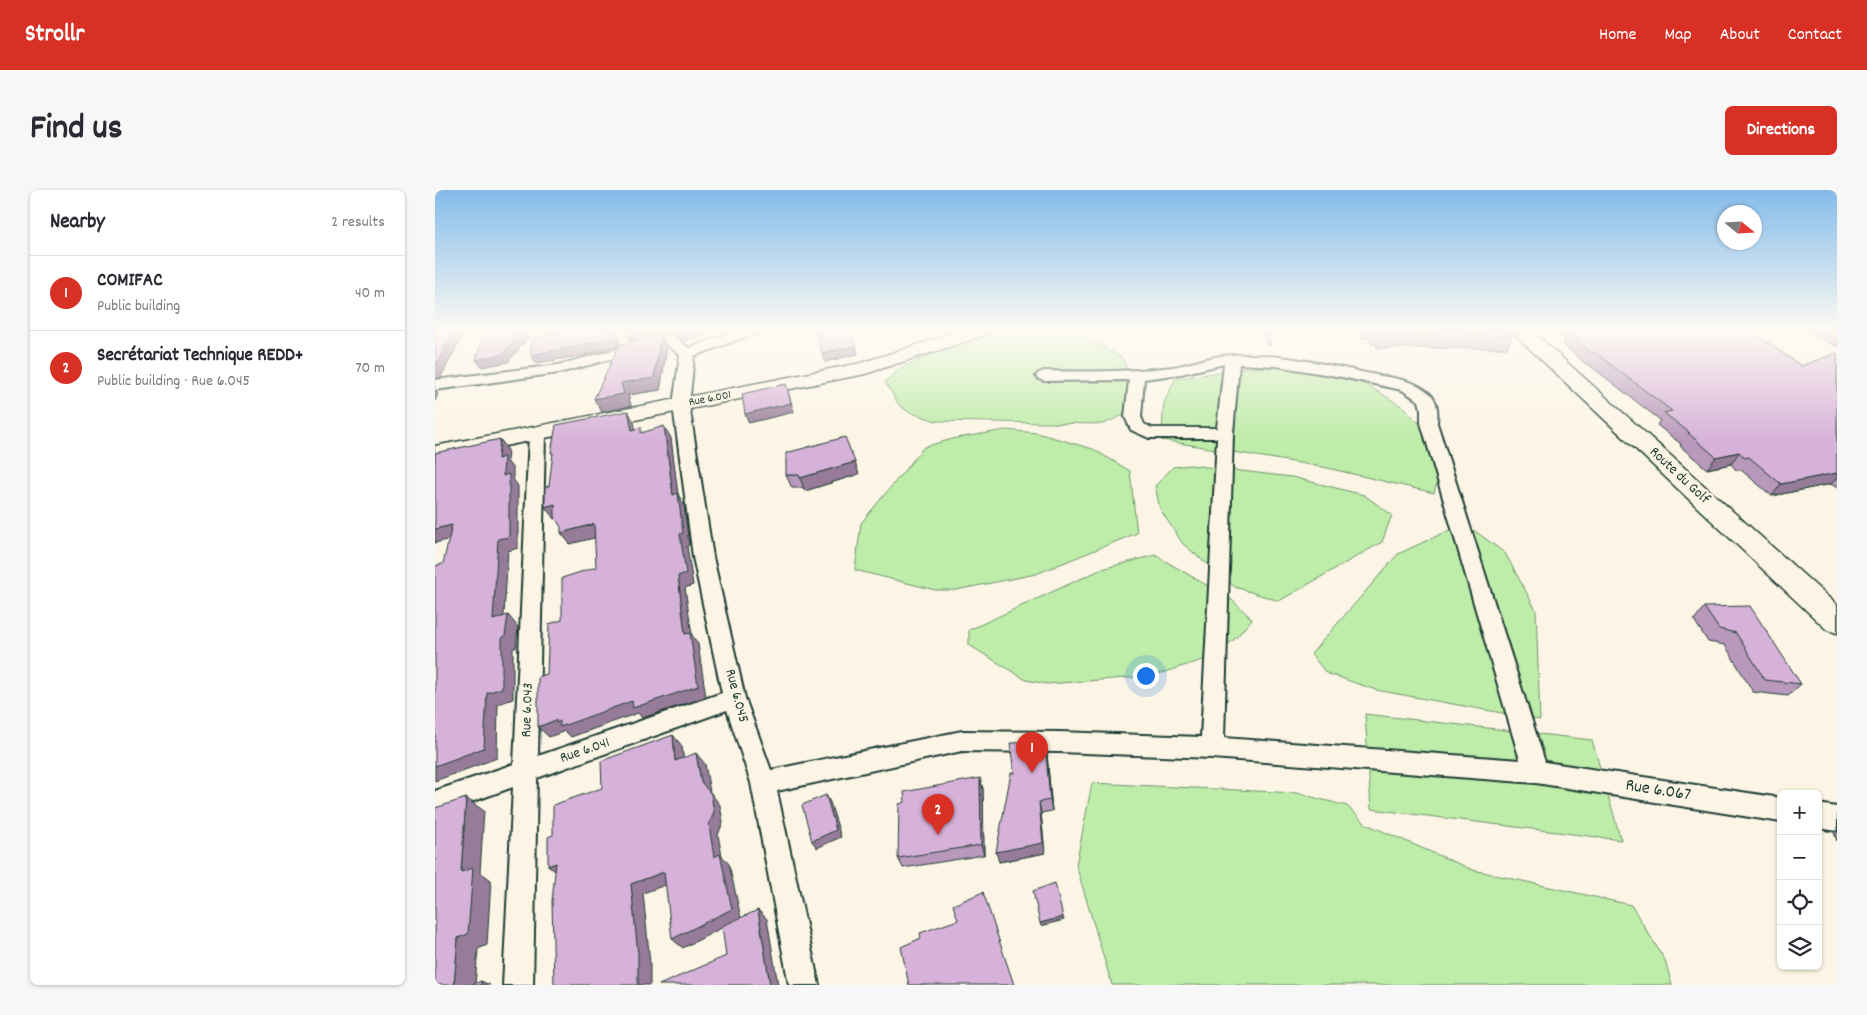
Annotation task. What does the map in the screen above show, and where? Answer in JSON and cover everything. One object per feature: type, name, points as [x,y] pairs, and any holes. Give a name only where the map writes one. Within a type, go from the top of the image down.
[{"type":"street","points":[[435,385],[565,367]]},
{"type":"street","name":"Rue 6.045","points":[[685,367],[681,405],[703,557],[735,698],[763,783],[804,985]]},
{"type":"street","name":"Rue 6.001","points":[[435,452],[537,434],[868,367]]},
{"type":"street","points":[[1045,376],[1137,376],[1179,371],[1191,367]]},
{"type":"street","points":[[1212,748],[1225,433],[1231,367]]},
{"type":"street","points":[[1309,367],[1407,386],[1424,395],[1431,405],[1429,423],[1535,772]]},
{"type":"street","name":"Route du Golf","points":[[1560,367],[1837,622]]},
{"type":"street","points":[[1137,376],[1133,417],[1137,427],[1149,432],[1225,433]]},
{"type":"street","name":"Rue 6.043","points":[[518,985],[537,434]]},
{"type":"street","name":"Rue 6.041","points":[[435,803],[735,698]]},
{"type":"street","name":"Rue 6.067","points":[[763,783],[961,741],[1212,748],[1535,772],[1777,809]]},
{"type":"street","points":[[1822,817],[1837,819]]},
{"type":"green space","points":[[902,367],[1126,367],[1133,383],[1133,411],[1103,424],[936,421],[909,412],[899,405],[885,382]]},
{"type":"green space","points":[[1291,367],[1365,384],[1403,407],[1422,426],[1440,471],[1434,493],[1323,467],[1161,440],[1164,403],[1175,379],[1244,368]]},
{"type":"green space","points":[[1006,430],[1037,433],[1093,449],[1130,471],[1137,533],[1036,574],[956,590],[935,590],[855,570],[861,523],[924,447],[956,438]]},
{"type":"green space","points":[[1190,465],[1292,477],[1364,495],[1392,515],[1382,542],[1279,601],[1235,587],[1183,544],[1160,509],[1155,486],[1173,467]]},
{"type":"green space","points":[[1456,527],[1475,531],[1505,553],[1536,610],[1540,720],[1376,690],[1326,673],[1311,654],[1398,554]]},
{"type":"green space","points":[[1155,555],[1232,600],[1252,619],[1236,638],[1212,657],[1152,676],[1047,684],[1026,680],[969,645],[969,630],[1102,569]]},
{"type":"green space","points":[[1365,714],[1592,740],[1621,840],[1371,809]]},
{"type":"green space","points":[[1092,783],[1297,793],[1347,806],[1366,824],[1473,870],[1631,905],[1665,960],[1672,985],[1112,985],[1076,865]]},
{"type":"building","points":[[609,367],[656,367],[654,378],[621,383],[624,394],[594,399]]},
{"type":"building","points":[[1614,367],[1837,367],[1837,473],[1781,484],[1749,457],[1745,458],[1739,452],[1716,457],[1688,433],[1690,433],[1664,413],[1672,411]]},
{"type":"building","points":[[786,384],[791,403],[745,414],[742,394]]},
{"type":"building","points":[[628,411],[632,430],[641,427],[641,433],[664,426],[673,495],[678,493],[683,533],[680,534],[686,573],[678,576],[685,634],[690,633],[698,686],[633,708],[632,701],[560,727],[560,721],[556,723],[556,720],[538,727],[538,677],[547,674],[549,624],[562,620],[562,578],[596,567],[594,524],[561,533],[561,527],[555,517],[555,504],[545,507],[545,487],[549,486],[553,453],[551,453],[556,425]]},
{"type":"building","points":[[845,437],[855,462],[800,478],[799,475],[786,475],[786,453]]},
{"type":"building","points":[[500,439],[498,459],[504,457],[503,476],[509,474],[509,537],[498,539],[493,620],[508,615],[505,636],[502,637],[502,688],[487,693],[484,748],[435,766],[435,566],[443,564],[452,525],[435,529],[435,453]]},
{"type":"building","points":[[1750,606],[1801,684],[1765,680],[1736,633],[1719,629],[1704,607]]},
{"type":"building","points":[[673,735],[675,761],[696,753],[701,782],[711,794],[714,812],[709,825],[714,857],[720,854],[732,909],[672,939],[664,872],[631,884],[638,954],[638,985],[554,985],[552,901],[556,863],[548,866],[548,837],[553,835],[553,805],[602,788],[601,761]]},
{"type":"building","points":[[1045,742],[1050,800],[1039,802],[1043,843],[996,852],[1011,773],[1014,773],[1010,743]]},
{"type":"building","points":[[980,778],[981,845],[898,858],[899,804],[905,802],[904,792]]},
{"type":"building","points":[[826,795],[836,830],[812,841],[802,805]]},
{"type":"building","points":[[466,798],[461,872],[473,868],[468,934],[458,938],[454,985],[435,985],[435,808]]},
{"type":"building","points":[[1055,883],[1063,917],[1040,923],[1033,891]]},
{"type":"building","points":[[983,892],[1014,985],[909,985],[901,947],[921,938],[920,933],[958,920],[953,905]]},
{"type":"building","points":[[758,910],[770,985],[659,985],[726,956],[722,926]]},
{"type":"building","points":[[481,981],[481,985],[471,985]]},
{"type":"place","name":"COMIFAC","points":[[1032,773]]},
{"type":"place","name":"Secrétariat Technique REDD+","points":[[938,835]]}]
